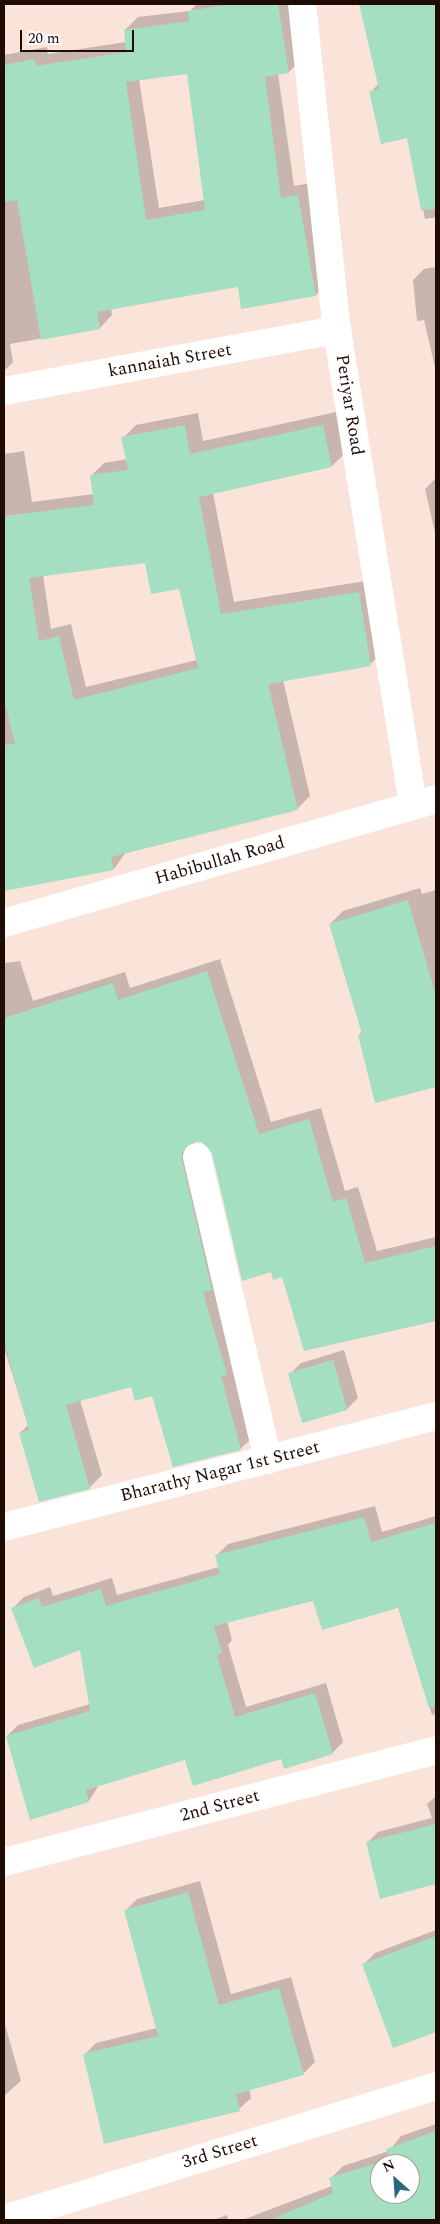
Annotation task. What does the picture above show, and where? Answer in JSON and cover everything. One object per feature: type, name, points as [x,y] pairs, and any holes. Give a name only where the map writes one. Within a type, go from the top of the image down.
[{"type":"street","name":"Periyar Road","points":[[302,4],[337,330],[424,802]]},
{"type":"street","name":"kannaiah Street","points":[[4,391],[337,330]]},
{"type":"street","name":"Habibullah Road","points":[[4,923],[424,802]]},
{"type":"street","points":[[197,1157],[268,1460]]},
{"type":"street","name":"Bharathy Nagar 1st Street","points":[[4,1524],[268,1460],[436,1416]]},
{"type":"street","name":"2nd Street","points":[[4,1862],[436,1750]]},
{"type":"street","name":"3rd Street","points":[[4,2219],[436,2086]]},
{"type":"building","points":[[231,4],[278,4],[289,73],[265,77],[281,198],[298,195],[316,296],[241,309],[238,287],[97,312],[100,329],[41,340],[17,200],[4,202],[4,65],[35,59],[36,66],[126,52],[124,30],[189,21],[188,11]],"holes":[[[187,74],[205,210],[146,220],[126,82]]]},
{"type":"building","points":[[359,4],[436,4],[436,209],[421,210],[407,138],[381,144],[369,91],[379,89]]},
{"type":"building","points":[[185,425],[190,454],[323,425],[332,467],[199,497],[221,614],[359,592],[371,666],[268,684],[298,810],[111,857],[114,870],[4,891],[4,745],[15,744],[4,699],[4,516],[94,505],[90,475],[128,470],[121,437]],"holes":[[[145,563],[151,594],[179,589],[198,668],[74,700],[59,636],[39,641],[29,578]]]},
{"type":"building","points":[[408,900],[436,996],[436,1087],[375,1103],[358,1035],[362,1034],[329,924]]},
{"type":"building","points":[[207,971],[259,1134],[309,1119],[333,1202],[346,1198],[365,1263],[436,1246],[436,1321],[304,1351],[282,1277],[273,1280],[271,1272],[242,1281],[212,1153],[202,1142],[193,1142],[182,1152],[182,1161],[212,1290],[203,1292],[227,1375],[221,1376],[241,1450],[173,1467],[152,1396],[135,1401],[131,1387],[66,1405],[90,1489],[39,1502],[19,1433],[29,1430],[4,1342],[4,1018],[113,983],[118,1000]]},
{"type":"building","points":[[333,1360],[347,1410],[302,1423],[288,1373]]},
{"type":"building","points":[[364,1517],[371,1542],[436,1523],[436,1707],[429,1708],[398,1608],[322,1630],[313,1601],[214,1626],[222,1653],[217,1655],[235,1717],[315,1693],[333,1754],[284,1769],[281,1759],[193,1786],[185,1760],[86,1790],[89,1802],[30,1820],[6,1736],[90,1711],[80,1650],[34,1668],[11,1608],[39,1598],[42,1607],[101,1589],[106,1606],[220,1574],[215,1555]]},
{"type":"building","points":[[436,1824],[436,1884],[380,1899],[366,1842]]},
{"type":"building","points":[[188,1892],[219,2005],[279,1988],[304,2075],[236,2094],[240,2111],[104,2144],[83,2054],[158,2036],[124,1910]]},
{"type":"building","points":[[436,1936],[436,2032],[393,2048],[362,1964]]},
{"type":"building","points":[[436,2131],[436,2220],[270,2220],[333,2193],[329,2178],[370,2165],[370,2204],[420,2204],[420,2154],[388,2154],[386,2149]]}]
